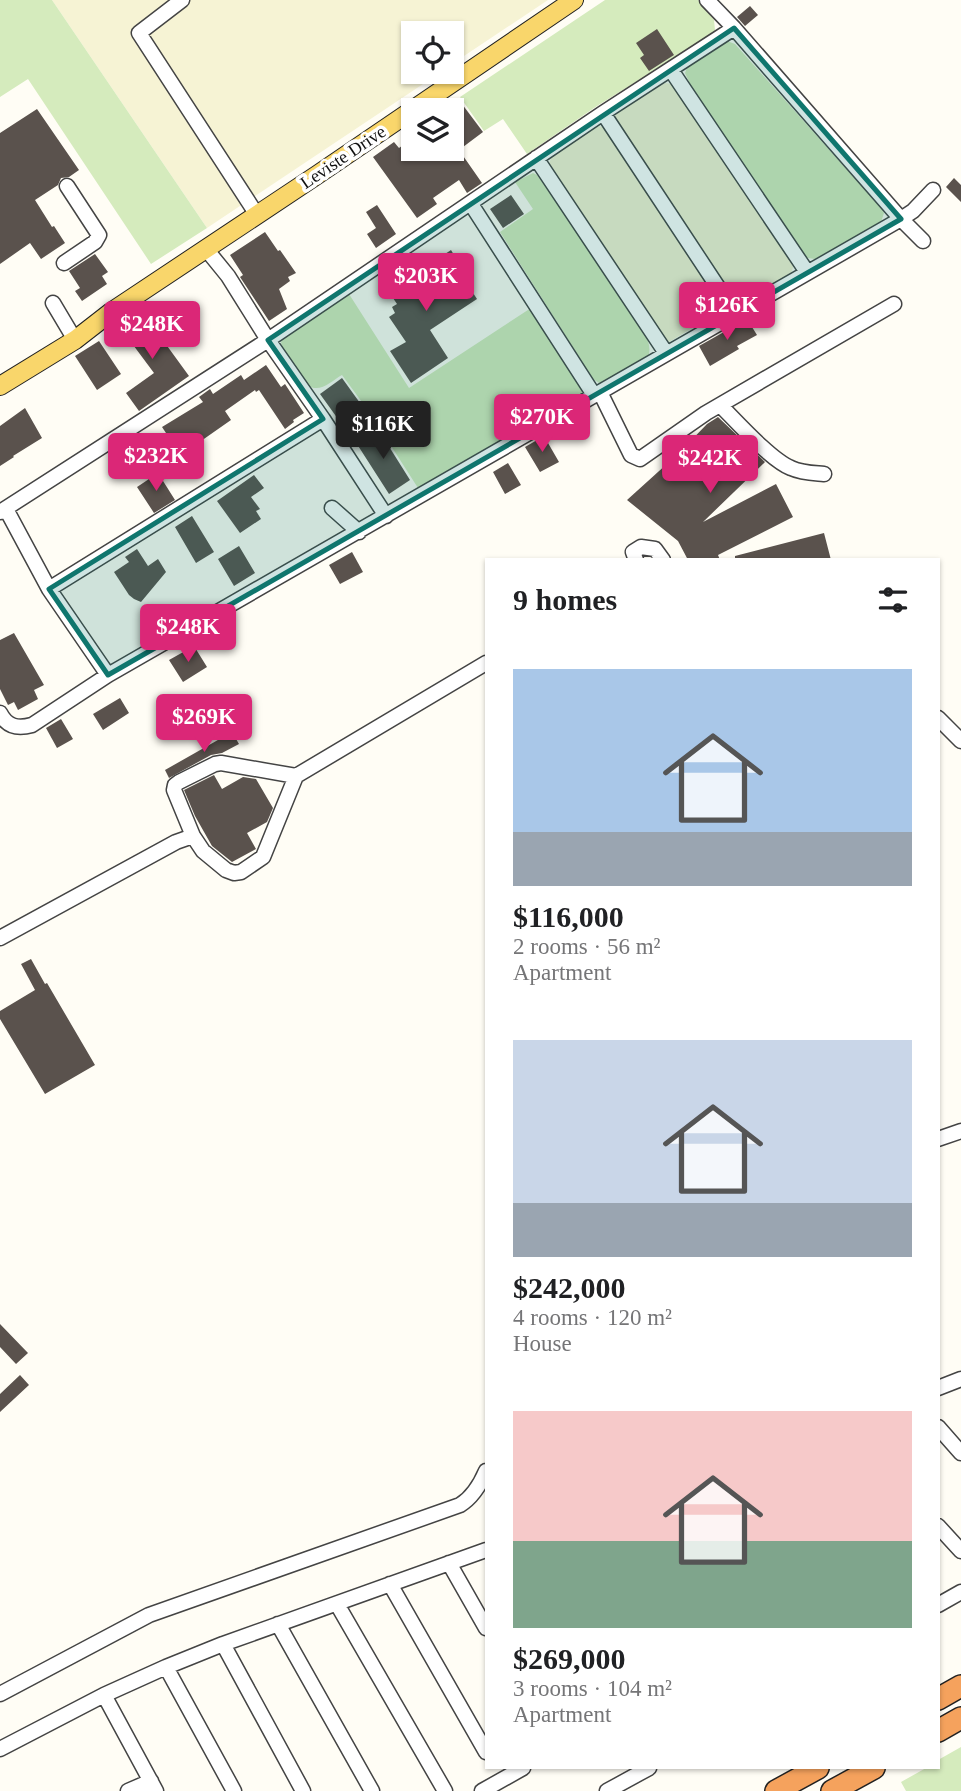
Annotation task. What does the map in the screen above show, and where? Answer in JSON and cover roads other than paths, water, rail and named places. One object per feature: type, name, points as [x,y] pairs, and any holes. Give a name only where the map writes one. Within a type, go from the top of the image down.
[{"type":"highway","points":[[940,1698],[961,1686]]},
{"type":"highway","points":[[940,1730],[961,1718]]},
{"type":"highway","points":[[776,1791],[816,1769]]},
{"type":"highway","points":[[832,1791],[857,1785],[873,1769]]},
{"type":"main road","name":"Leviste Drive","points":[[0,386],[574,0]]},
{"type":"main road","name":"Leviste Drive","points":[[0,376],[74,336]]},
{"type":"street","points":[[182,0],[139,33],[257,215]]},
{"type":"street","points":[[706,0],[923,241]]},
{"type":"street","points":[[108,675],[49,589],[3,511],[268,341],[536,158],[734,28]]},
{"type":"street","points":[[671,70],[807,272]]},
{"type":"street","points":[[603,113],[735,313]]},
{"type":"street","points":[[536,158],[666,353]]},
{"type":"street","points":[[64,263],[96,242],[99,235],[67,186]]},
{"type":"street","points":[[0,713],[11,726],[22,728],[32,725],[108,675],[901,219],[913,211],[933,190]]},
{"type":"street","points":[[471,204],[597,394],[631,454],[640,459],[706,413],[894,304]]},
{"type":"street","points":[[206,249],[228,276],[268,341],[386,516]]},
{"type":"street","points":[[53,303],[74,336]]},
{"type":"street","points":[[720,405],[773,456],[789,467],[805,473],[824,474]]},
{"type":"street","points":[[49,589],[323,419]]},
{"type":"street","points":[[332,508],[359,532]]},
{"type":"street","points":[[636,558],[634,552],[641,547],[655,549],[662,558]]},
{"type":"street","points":[[296,776],[221,763],[179,782],[174,790],[193,836],[203,851],[226,870],[241,872],[263,857],[296,776],[485,664]]},
{"type":"street","points":[[940,720],[961,741]]},
{"type":"street","points":[[0,938],[176,842],[193,836]]},
{"type":"street","points":[[940,1138],[961,1130]]},
{"type":"street","points":[[940,1387],[961,1380]]},
{"type":"street","points":[[940,1429],[961,1453]]},
{"type":"street","points":[[0,1693],[149,1615],[460,1505],[476,1491],[485,1473]]},
{"type":"street","points":[[940,1532],[961,1551]]},
{"type":"street","points":[[0,1749],[104,1695],[222,1644],[485,1550]]},
{"type":"street","points":[[449,1563],[485,1626]]},
{"type":"street","points":[[390,1584],[485,1750]]},
{"type":"street","points":[[940,1604],[961,1592]]},
{"type":"street","points":[[337,1604],[445,1791]]},
{"type":"street","points":[[278,1624],[372,1791]]},
{"type":"street","points":[[222,1644],[303,1791]]},
{"type":"street","points":[[166,1667],[234,1791]]},
{"type":"street","points":[[104,1695],[153,1786],[128,1791]]},
{"type":"street","points":[[482,1791],[499,1773],[518,1769]]},
{"type":"street","points":[[607,1791],[642,1769]]}]
